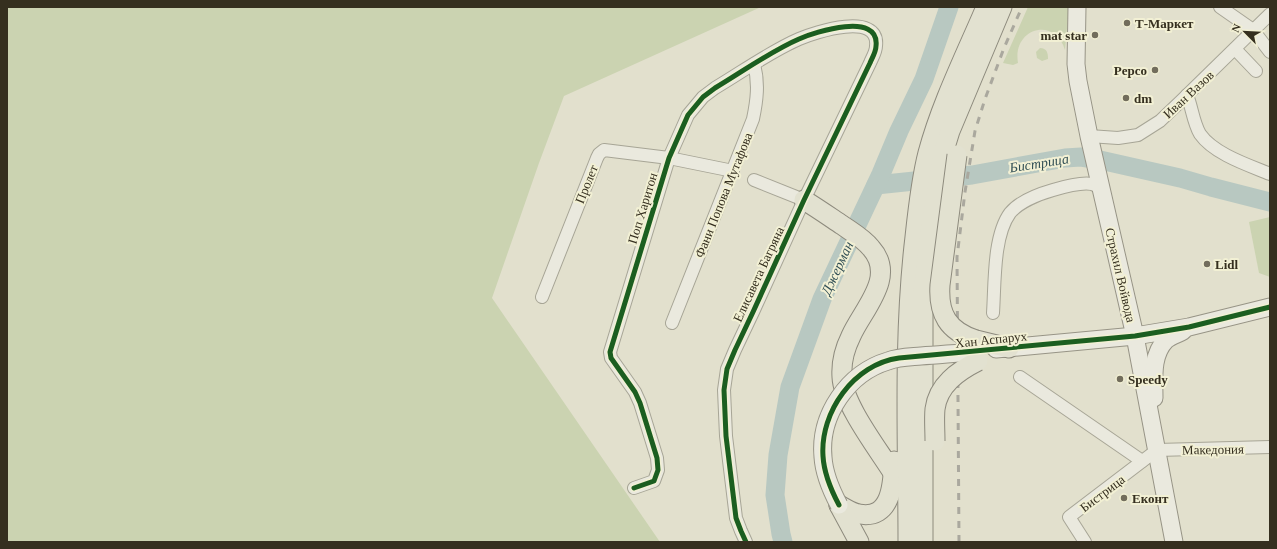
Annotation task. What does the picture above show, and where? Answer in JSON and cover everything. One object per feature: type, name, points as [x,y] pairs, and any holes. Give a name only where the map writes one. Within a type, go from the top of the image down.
[{"type":"main road","points":[[976,351],[961,334],[949,324],[940,300],[942,156],[935,130],[986,7]]},
{"type":"main road","points":[[857,541],[864,522],[870,514],[883,507],[887,502],[892,489],[909,297],[929,186],[942,156],[965,123],[1003,7]]},
{"type":"main road","points":[[923,542],[923,292],[927,249],[929,186]]},
{"type":"main road","points":[[804,200],[862,238],[872,248],[879,261],[879,284],[876,293],[856,326],[847,345],[842,366],[843,384],[853,410],[894,473]]},
{"type":"main road","points":[[908,542],[907,344],[909,297]]},
{"type":"main road","points":[[935,542],[935,408],[942,390],[950,379],[962,369],[976,351],[1009,348]]},
{"type":"main road","points":[[839,505],[856,514],[870,514]]},
{"type":"main road","points":[[839,505],[857,541]]},
{"type":"street","name":"Страхил Войвода","points":[[1077,7],[1076,68],[1091,143],[1135,336],[1174,542]]},
{"type":"street","points":[[1220,7],[1253,30],[1270,52]]},
{"type":"street","name":"Иван Вазов","points":[[1091,143],[1138,136],[1160,120],[1187,96],[1270,14]]},
{"type":"street","name":"Поп Харитон","points":[[634,488],[654,481],[658,470],[657,458],[636,392],[611,358],[610,352],[669,158],[688,115],[696,104],[715,88],[798,39],[816,32],[849,26],[862,26],[869,30]]},
{"type":"street","name":"Елисавета Багряна","points":[[746,542],[736,518],[726,436],[724,390],[728,369],[735,350],[804,200],[872,58],[876,46],[875,36],[869,30]]},
{"type":"street","points":[[1235,49],[1256,70]]},
{"type":"street","name":"Фани Попова Мутафова","points":[[672,323],[753,119],[757,100],[754,64]]},
{"type":"street","points":[[1187,96],[1200,134],[1212,146],[1228,156],[1270,174]]},
{"type":"street","name":"Пролет","points":[[542,297],[599,154],[604,150],[669,158],[733,171]]},
{"type":"street","points":[[754,180],[804,200]]},
{"type":"street","points":[[993,312],[998,244],[1001,231],[1010,212],[1037,194],[1065,187],[1100,183]]},
{"type":"street","name":"Хан Аспарух","points":[[1009,348],[1135,336],[1189,327],[1270,307]]},
{"type":"street","points":[[1153,428],[1155,365],[1158,351],[1167,340],[1189,327]]},
{"type":"street","name":"Хан Аспарух","points":[[839,505],[829,486],[824,469],[823,439],[826,424],[833,408],[849,385],[867,370],[892,359],[976,351]]},
{"type":"street","points":[[1020,377],[1142,462]]},
{"type":"street","name":"Македония","points":[[1157,450],[1270,447]]},
{"type":"street","name":"Бистрица","points":[[1085,542],[1069,517],[1157,450]]},
{"type":"green space","points":[[7,7],[761,7],[564,96],[492,298],[660,542],[7,542]]},
{"type":"green space","points":[[1028,7],[1069,7],[1065,50],[1060,39],[1053,33],[1044,30],[1036,31],[1021,41],[1018,51],[1018,63],[1013,65],[1003,63]]},
{"type":"green space","points":[[1040,48],[1047,51],[1048,59],[1042,61],[1037,58],[1036,52]]},
{"type":"green space","points":[[1270,217],[1270,277],[1259,273],[1249,222]]},
{"type":"waterway","name":"Джерман","points":[[783,542],[775,495],[778,455],[790,387],[822,299],[924,79],[949,7]]},
{"type":"waterway","name":"Бистрица","points":[[876,185],[972,175],[1065,158],[1081,157],[1180,178],[1270,202]]},
{"type":"railway","points":[[959,542],[957,257],[965,192],[975,131],[1004,48],[1022,7]]},
{"type":"cycle path","points":[[634,488],[654,481],[658,470],[657,458],[640,403],[635,392],[611,358],[610,352],[669,158],[688,115],[703,97],[715,88],[788,44],[818,32],[831,29],[845,27],[868,29],[874,35],[876,46],[874,55],[804,200],[727,369],[724,390],[726,436],[736,518],[746,542]]},
{"type":"cycle path","points":[[839,505],[828,482],[824,463],[824,439],[827,423],[834,407],[854,380],[883,362],[899,358],[1135,336],[1189,327],[1270,307]]},
{"type":"place","name":"Т-Маркет","points":[[1127,23]]},
{"type":"place","name":"mat star","points":[[1095,35]]},
{"type":"place","name":"Pepco","points":[[1155,70]]},
{"type":"place","name":"dm","points":[[1126,98]]},
{"type":"place","name":"Lidl","points":[[1207,264]]},
{"type":"place","name":"Speedy","points":[[1120,379]]},
{"type":"place","name":"Еконт","points":[[1124,498]]}]
